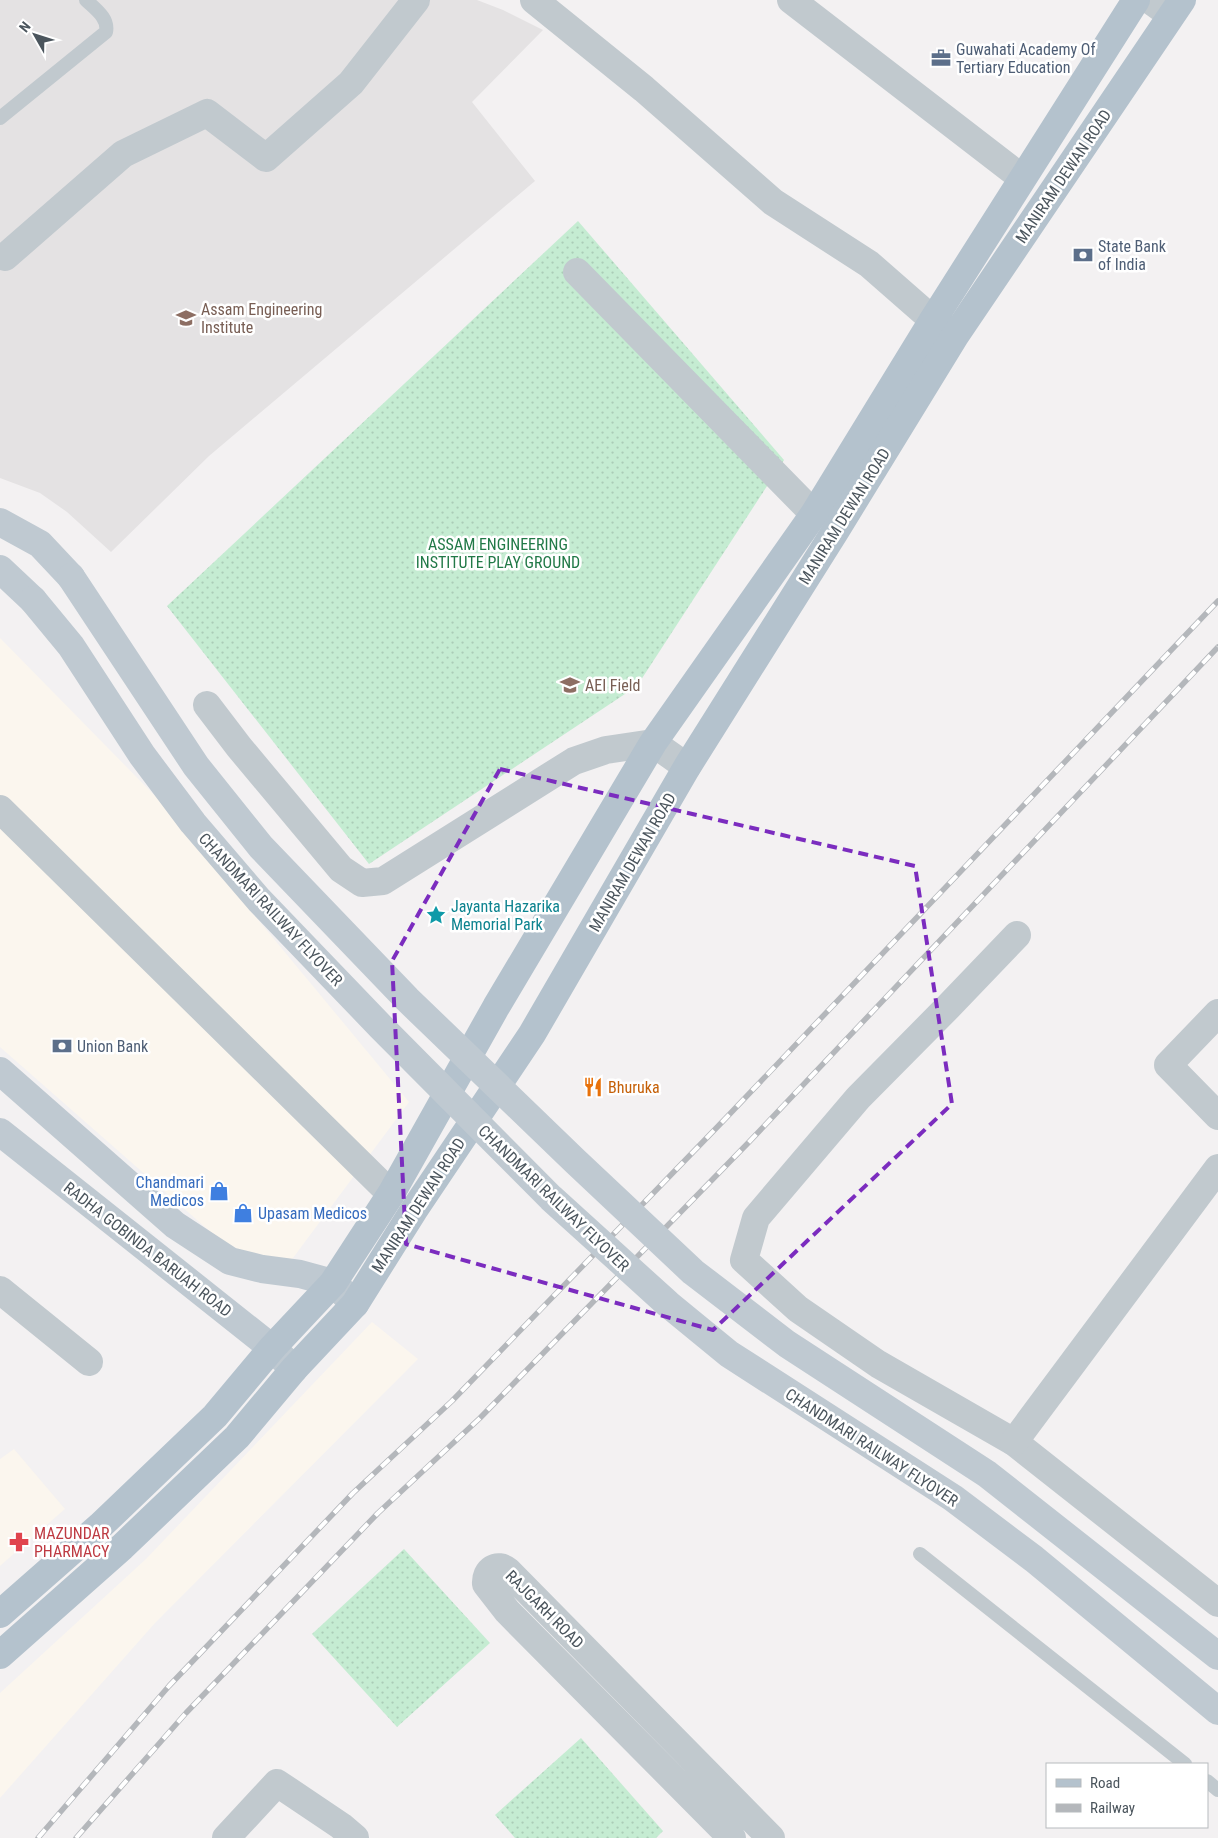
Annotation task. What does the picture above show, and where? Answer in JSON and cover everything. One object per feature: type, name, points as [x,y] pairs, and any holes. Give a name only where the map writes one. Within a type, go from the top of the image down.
[{"type":"main road","name":"MANIRAM DEWAN ROAD","points":[[0,1614],[100,1526],[215,1416],[272,1348],[333,1283],[391,1194],[496,1007],[654,743],[814,514],[933,320],[1136,0]]},
{"type":"main road","name":"MANIRAM DEWAN ROAD","points":[[0,1655],[122,1547],[237,1437],[294,1369],[355,1304],[414,1210],[532,1034],[687,767],[955,336],[1168,5]]},
{"type":"main road","points":[[0,522],[40,544],[71,576],[196,766],[260,847],[407,999],[693,1272],[787,1344],[987,1474],[1218,1656]]},
{"type":"main road","name":"CHANDMARI RAILWAY FLYOVER","points":[[0,569],[33,600],[71,646],[142,756],[193,823],[253,893],[381,1027],[551,1198],[668,1304],[728,1354],[953,1498],[1034,1559],[1218,1711]]},
{"type":"main road","points":[[0,1071],[175,1225],[230,1261],[262,1269],[300,1274],[333,1283],[355,1304]]},
{"type":"main road","name":"RADHA GOBINDA BARUAH ROAD","points":[[0,1132],[272,1348],[294,1369]]},
{"type":"street","points":[[5,257],[123,154],[206,113],[266,158],[351,83],[416,0]]},
{"type":"street","points":[[534,0],[644,89],[773,202],[869,264],[933,320],[955,336]]},
{"type":"street","points":[[791,0],[1022,178]]},
{"type":"street","points":[[577,272],[814,514]]},
{"type":"street","points":[[207,705],[239,747],[341,868],[362,883],[382,881],[574,761],[606,750],[654,743],[687,767]]},
{"type":"street","points":[[0,809],[391,1194]]},
{"type":"street","points":[[1017,935],[858,1098],[756,1218],[744,1260],[798,1309],[878,1364],[1014,1442],[1218,1603]]},
{"type":"street","points":[[1218,1013],[1168,1065],[1218,1116]]},
{"type":"street","points":[[1014,1442],[1218,1168]]},
{"type":"street","points":[[0,1290],[89,1362]]},
{"type":"street","name":"RAJGARH ROAD","points":[[732,1838],[507,1611],[486,1584],[485,1578],[490,1571],[496,1566],[503,1567],[513,1576],[771,1838]]},
{"type":"street","points":[[226,1838],[277,1783],[355,1838]]},
{"type":"lane","points":[[0,118],[106,32],[106,20],[86,0]]},
{"type":"lane","points":[[920,1554],[1184,1763]]},
{"type":"lane","points":[[1208,1782],[1218,1790]]},
{"type":"highlighted area","points":[[500,769],[915,866],[952,1104],[713,1330],[406,1244],[392,961]]},
{"type":"shaded area","name":"Assam Engineering Institute","points":[[0,0],[477,0],[503,10],[543,30],[472,102],[535,181],[209,456],[111,552],[67,512],[40,493],[0,478]]},
{"type":"shaded area","points":[[0,638],[158,799],[409,1102],[287,1266],[238,1256],[0,1047]]},
{"type":"shaded area","points":[[372,1322],[418,1359],[155,1623],[0,1798],[0,1693],[146,1559]]},
{"type":"shaded area","points":[[14,1449],[65,1509],[0,1566],[0,1459]]},
{"type":"green space","name":"ASSAM ENGINEERING INSTITUTE PLAY GROUND","points":[[578,221],[784,460],[637,686],[369,864],[167,606]]},
{"type":"green space","points":[[404,1549],[490,1643],[397,1727],[312,1634]]},
{"type":"green space","points":[[581,1738],[663,1831],[656,1838],[515,1838],[495,1815]]},
{"type":"railway","points":[[38,1838],[169,1686],[353,1493],[452,1401],[725,1119],[1218,601]]},
{"type":"railway","points":[[76,1838],[186,1713],[378,1513],[480,1418],[749,1142],[1218,647]]},
{"type":"place","name":"Guwahati Academy Of Tertiary Education","points":[[941,58]]},
{"type":"place","name":"State Bank of India","points":[[1083,255]]},
{"type":"place","name":"Assam Engineering Institute","points":[[186,318]]},
{"type":"place","name":"AEI Field","points":[[570,685]]},
{"type":"place","name":"Jayanta Hazarika Memorial Park","points":[[436,915]]},
{"type":"place","name":"Union Bank","points":[[62,1046]]},
{"type":"place","name":"Bhuruka","points":[[593,1087]]},
{"type":"place","name":"Chandmari Medicos","points":[[219,1191]]},
{"type":"place","name":"Upasam Medicos","points":[[243,1213]]},
{"type":"place","name":"MAZUNDAR PHARMACY","points":[[19,1542]]}]
